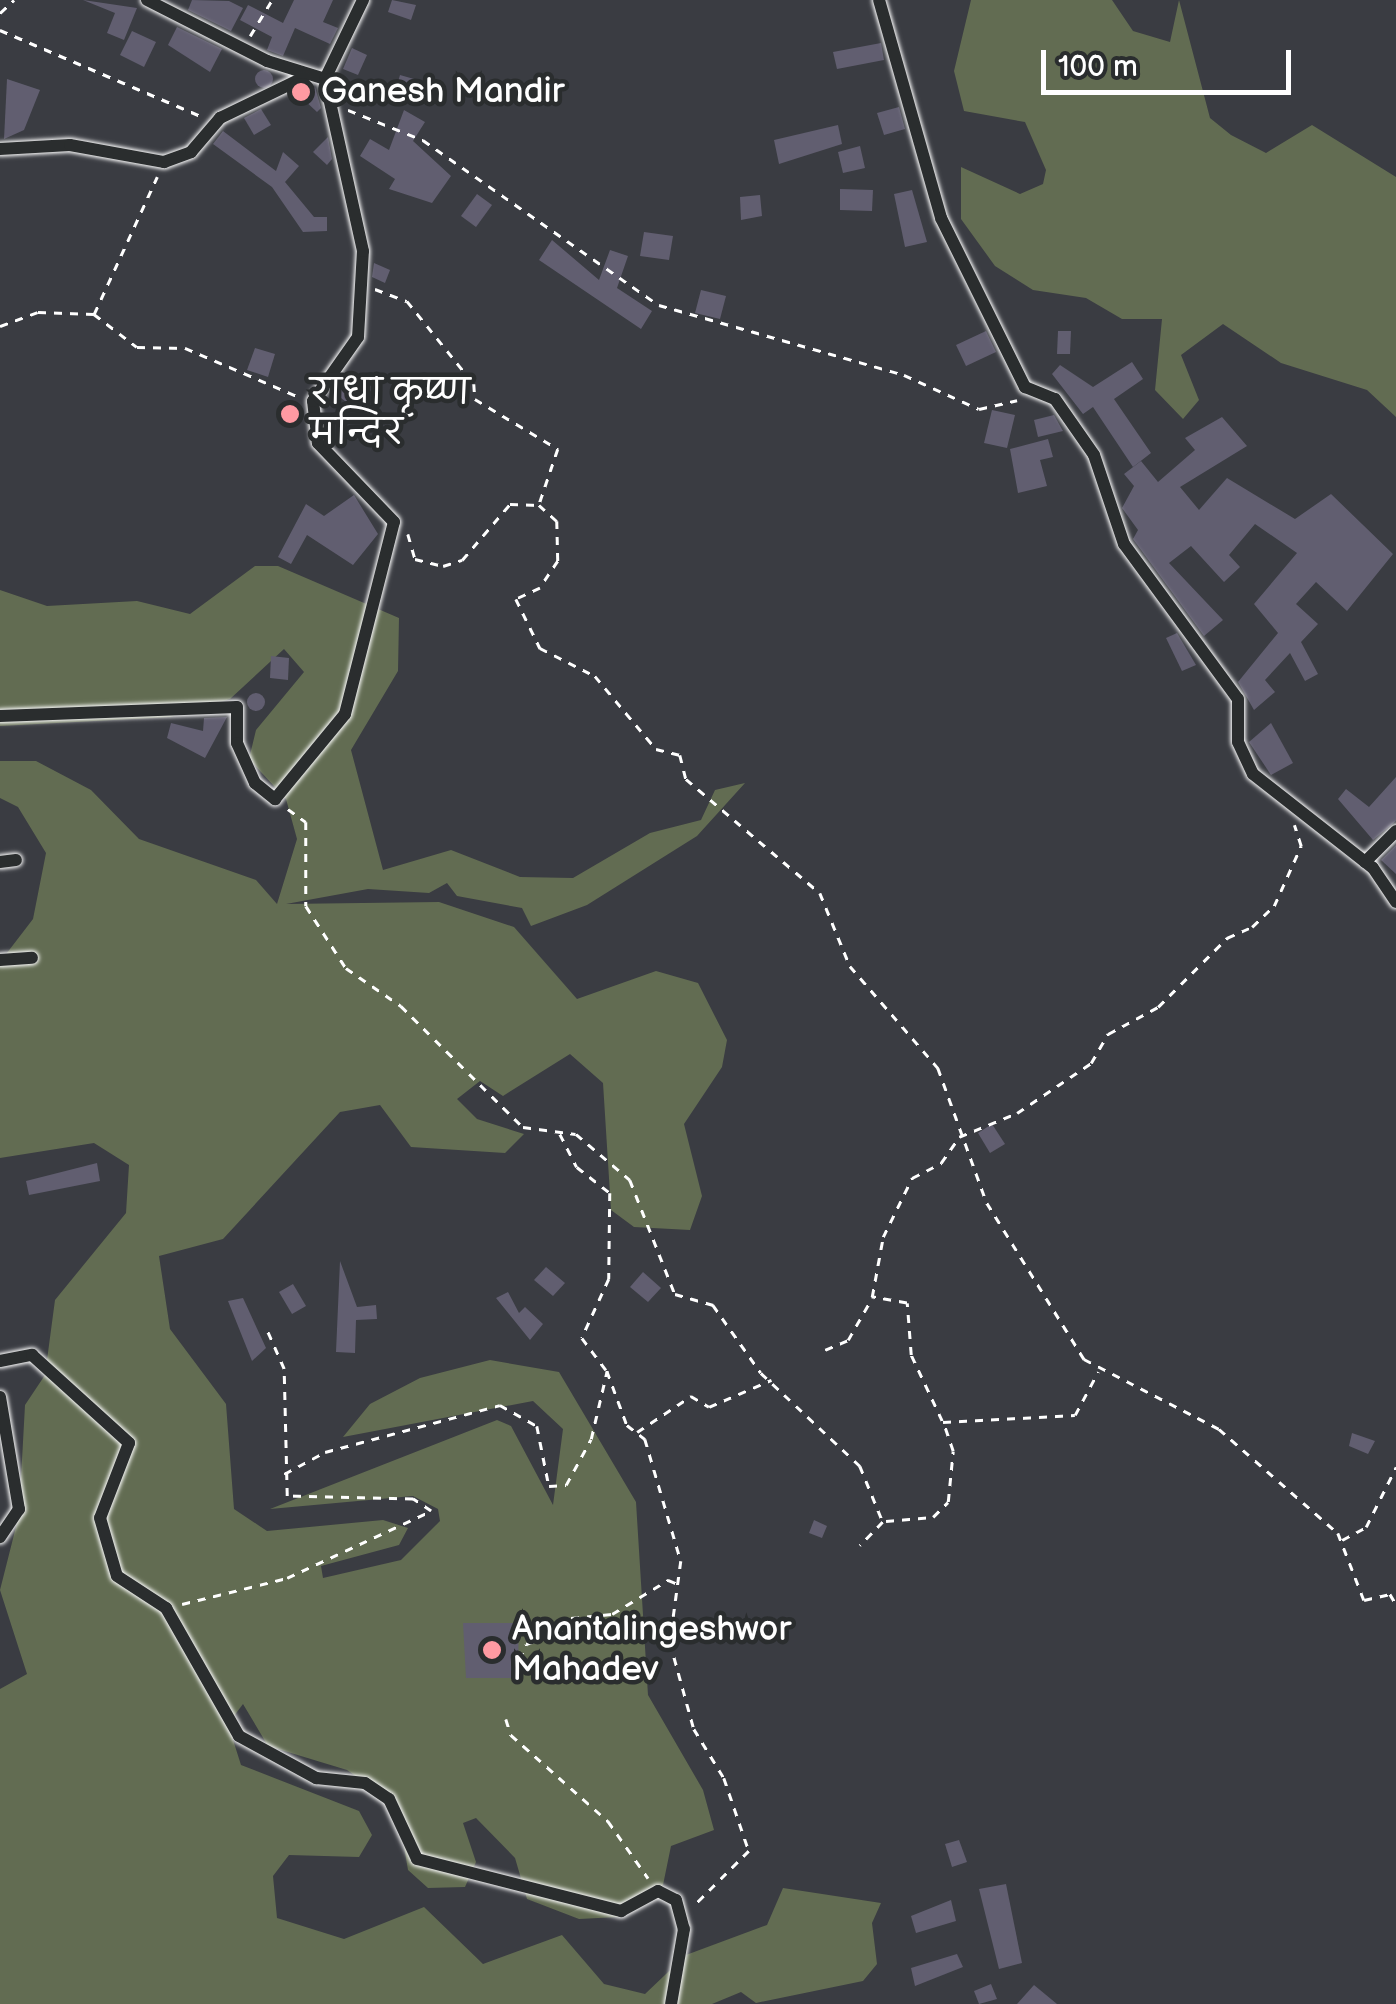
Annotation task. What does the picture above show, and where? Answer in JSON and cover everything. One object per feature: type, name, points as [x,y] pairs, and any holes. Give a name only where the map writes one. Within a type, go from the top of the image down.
[{"type":"street","points":[[147,0],[243,50],[306,77],[324,79]]},
{"type":"street","points":[[324,79],[363,0]]},
{"type":"street","points":[[879,0],[941,218],[1032,394],[1055,399],[1072,418],[1114,500],[1124,544],[1238,699],[1238,742],[1253,774],[1365,862],[1396,902]]},
{"type":"street","points":[[0,149],[70,145],[164,162],[190,152],[216,124],[306,77]]},
{"type":"street","points":[[0,716],[237,706],[237,743],[255,782],[275,799],[309,752],[345,714],[394,522],[356,472],[318,444],[313,401],[358,337],[361,284],[338,109],[324,79]]},
{"type":"street","points":[[1365,862],[1396,831]]},
{"type":"street","points":[[0,862],[16,860]]},
{"type":"street","points":[[0,960],[32,958]]},
{"type":"street","points":[[0,1360],[32,1355],[128,1442],[100,1518],[117,1576],[166,1608],[239,1736],[316,1778],[365,1783],[389,1800],[416,1859],[622,1911],[658,1890],[676,1900],[684,1930],[670,2004]]},
{"type":"street","points":[[0,1396],[19,1512],[0,1537]]},
{"type":"path","points":[[0,13],[14,0]]},
{"type":"path","points":[[243,50],[272,0]]},
{"type":"path","points":[[0,30],[216,124]]},
{"type":"path","points":[[338,109],[374,114],[424,140],[625,285],[706,324],[904,375],[978,409],[1032,394]]},
{"type":"path","points":[[94,314],[164,162]]},
{"type":"path","points":[[361,284],[408,302],[474,384],[475,399],[558,449],[539,505]]},
{"type":"path","points":[[0,326],[38,312],[94,314],[137,346],[185,348],[313,401]]},
{"type":"path","points":[[392,534],[407,533],[415,558],[444,566],[462,560],[510,504],[539,505],[557,521],[558,561],[540,588],[516,599],[540,648],[595,676],[656,749],[680,755],[686,779],[820,893],[850,966],[938,1068],[959,1137],[988,1203],[1099,1371],[1218,1429],[1340,1541],[1364,1600],[1396,1591]]},
{"type":"path","points":[[275,799],[306,822],[306,906],[346,968],[401,1006],[523,1127],[559,1132],[601,1149],[630,1180],[675,1294],[713,1305],[773,1378],[850,1450],[882,1522]]},
{"type":"path","points":[[825,1350],[848,1340],[872,1296],[883,1237],[912,1178],[941,1163],[959,1137],[1018,1112],[1091,1062],[1108,1034],[1158,1007],[1274,906],[1301,846],[1291,814]]},
{"type":"path","points":[[559,1132],[578,1167],[610,1193],[610,1279],[582,1338],[607,1371],[636,1432],[681,1561],[670,1642],[694,1729],[724,1778],[749,1851],[697,1900],[684,1930]]},
{"type":"path","points":[[872,1296],[907,1302],[912,1355],[942,1420]]},
{"type":"path","points":[[166,1608],[287,1578],[430,1511],[413,1500],[287,1496],[284,1370],[265,1326]]},
{"type":"path","points":[[284,1474],[325,1452],[500,1405],[537,1426],[550,1486],[566,1485],[591,1439],[607,1371]]},
{"type":"path","points":[[860,1546],[882,1522],[933,1517],[948,1502],[953,1450],[943,1422],[1075,1415],[1099,1371]]},
{"type":"path","points":[[636,1432],[691,1396],[710,1407],[773,1378]]},
{"type":"path","points":[[1340,1541],[1366,1526],[1396,1467]]},
{"type":"path","points":[[519,1660],[526,1644],[570,1629],[571,1618],[612,1614],[668,1580],[678,1584]]},
{"type":"path","points":[[1390,1594],[1396,1604]]},
{"type":"path","points":[[506,1719],[510,1735],[608,1822],[658,1890]]},
{"type":"green space","points":[[971,0],[1112,0],[1133,31],[1170,42],[1179,0],[1210,118],[1231,135],[1266,153],[1312,125],[1396,177],[1396,417],[1367,390],[1281,363],[1223,324],[1181,355],[1199,400],[1183,419],[1155,390],[1162,319],[1122,319],[1086,298],[1033,290],[995,266],[961,219],[961,167],[1020,194],[1043,184],[1046,170],[1025,122],[964,111],[954,71]]},
{"type":"green space","points":[[255,566],[278,566],[399,618],[398,671],[351,750],[383,870],[451,850],[520,877],[573,878],[650,833],[701,820],[715,790],[745,783],[697,836],[587,905],[531,926],[522,908],[457,896],[447,883],[429,893],[368,889],[286,904],[439,902],[514,927],[577,999],[656,971],[698,983],[727,1040],[722,1067],[684,1124],[702,1196],[690,1230],[634,1227],[611,1210],[603,1083],[570,1054],[503,1096],[480,1081],[457,1099],[477,1119],[524,1134],[505,1153],[411,1147],[380,1105],[340,1112],[223,1239],[159,1256],[170,1329],[226,1404],[234,1509],[267,1531],[383,1520],[408,1528],[399,1545],[321,1566],[323,1578],[401,1560],[440,1521],[438,1509],[413,1496],[270,1509],[497,1420],[511,1426],[553,1505],[563,1429],[533,1401],[343,1437],[370,1404],[420,1378],[490,1360],[559,1372],[636,1502],[648,1695],[703,1790],[714,1830],[671,1846],[663,1885],[618,1917],[579,1919],[527,1899],[515,1858],[476,1818],[463,1823],[476,1862],[465,1887],[428,1888],[408,1870],[397,1805],[347,1770],[268,1746],[243,1704],[228,1724],[241,1765],[359,1811],[372,1835],[359,1857],[289,1855],[273,1876],[277,1918],[344,1939],[424,1907],[483,1964],[562,1935],[604,1984],[645,1994],[686,1955],[767,1925],[783,1888],[881,1903],[872,1923],[877,1964],[863,1981],[756,2003],[741,1992],[712,2004],[0,2004],[0,1689],[27,1674],[0,1590],[19,1515],[25,1405],[45,1375],[55,1300],[126,1213],[129,1165],[94,1143],[0,1158],[0,962],[33,919],[46,853],[18,807],[0,798],[0,761],[36,761],[91,790],[139,839],[256,880],[277,904],[297,839],[286,799],[249,759],[256,730],[304,672],[284,649],[230,699],[170,717],[0,726],[0,590],[47,606],[137,601],[190,614]]},
{"type":"building","points":[[83,0],[137,8],[124,40],[107,33],[115,13]]},
{"type":"building","points":[[192,0],[229,1],[243,8],[231,31],[188,10]]},
{"type":"building","points":[[294,0],[333,0],[323,22],[338,28],[330,44],[295,28],[283,56],[267,50],[272,37],[240,20],[248,5],[283,23]]},
{"type":"building","points":[[392,0],[416,5],[411,20],[388,12]]},
{"type":"building","points":[[177,27],[222,49],[210,72],[168,45]]},
{"type":"building","points":[[132,31],[156,42],[144,67],[120,55]]},
{"type":"building","points":[[881,43],[884,60],[837,69],[833,52]]},
{"type":"building","points":[[352,48],[367,55],[358,75],[343,69]]},
{"type":"building","points":[[264,70],[271,72],[271,86],[264,88],[257,86],[255,79],[257,72]]},
{"type":"building","points":[[400,75],[414,79],[409,96],[395,92]]},
{"type":"building","points":[[7,79],[40,90],[24,130],[4,139]]},
{"type":"building","points":[[315,87],[321,108],[317,112],[303,99]]},
{"type":"building","points":[[899,107],[905,129],[884,135],[877,113]]},
{"type":"building","points":[[261,109],[271,125],[254,135],[244,118]]},
{"type":"building","points":[[404,110],[425,122],[413,141],[451,176],[432,203],[389,189],[395,179],[360,156],[370,139],[389,150]]},
{"type":"building","points":[[838,125],[842,144],[779,164],[774,140]]},
{"type":"building","points":[[223,131],[276,171],[283,152],[299,166],[285,182],[314,217],[327,217],[327,231],[303,232],[272,187],[213,144]]},
{"type":"building","points":[[328,137],[332,159],[327,165],[313,152]]},
{"type":"building","points":[[860,146],[865,168],[843,173],[838,152]]},
{"type":"building","points":[[840,189],[873,190],[872,211],[840,210]]},
{"type":"building","points":[[912,190],[927,242],[905,247],[894,194]]},
{"type":"building","points":[[477,194],[492,205],[476,227],[461,216]]},
{"type":"building","points":[[760,195],[762,216],[741,220],[740,197]]},
{"type":"building","points":[[644,232],[673,236],[669,260],[640,256]]},
{"type":"building","points":[[552,240],[599,280],[610,250],[628,256],[617,288],[652,311],[641,329],[539,260]]},
{"type":"building","points":[[374,263],[390,270],[385,283],[372,277]]},
{"type":"building","points":[[701,290],[726,296],[720,319],[695,313]]},
{"type":"building","points":[[986,331],[996,352],[966,366],[956,345]]},
{"type":"building","points":[[1058,331],[1071,331],[1070,354],[1057,354]]},
{"type":"building","points":[[255,348],[275,354],[268,377],[247,370]]},
{"type":"building","points":[[1132,362],[1143,379],[1114,399],[1151,453],[1133,467],[1093,407],[1083,414],[1052,374],[1060,365],[1093,387]]},
{"type":"building","points":[[354,372],[373,388],[355,409],[336,394]]},
{"type":"building","points":[[992,410],[1015,415],[1007,448],[984,443]]},
{"type":"building","points":[[1054,415],[1063,431],[1038,437],[1034,420]]},
{"type":"building","points":[[1222,417],[1247,446],[1180,487],[1199,510],[1227,478],[1295,519],[1331,494],[1393,554],[1347,611],[1316,582],[1296,604],[1318,624],[1301,642],[1318,674],[1305,681],[1290,653],[1265,680],[1275,692],[1254,710],[1238,682],[1278,633],[1254,604],[1297,553],[1255,524],[1229,555],[1240,567],[1224,582],[1191,546],[1169,563],[1223,620],[1204,636],[1133,539],[1138,530],[1122,508],[1134,486],[1124,474],[1141,461],[1158,482],[1195,450],[1185,438]]},
{"type":"building","points":[[1048,439],[1053,457],[1040,460],[1047,486],[1018,493],[1010,449]]},
{"type":"building","points":[[354,495],[378,534],[353,565],[307,535],[291,564],[278,557],[306,504],[324,516]]},
{"type":"building","points":[[1177,633],[1196,665],[1182,671],[1166,638]]},
{"type":"building","points":[[271,656],[289,658],[288,680],[270,678]]},
{"type":"building","points":[[256,693],[263,695],[263,709],[256,711],[249,709],[247,702],[249,695]]},
{"type":"building","points":[[227,717],[205,758],[167,738],[171,723],[203,731],[204,718]]},
{"type":"building","points":[[1271,723],[1293,763],[1271,775],[1249,742]]},
{"type":"building","points":[[1396,777],[1396,821],[1373,840],[1338,799],[1346,789],[1369,807]]},
{"type":"building","points":[[1396,845],[1396,874],[1381,860]]},
{"type":"building","points":[[992,1124],[1005,1144],[990,1153],[978,1133]]},
{"type":"building","points":[[97,1163],[100,1181],[29,1195],[26,1181]]},
{"type":"building","points":[[340,1261],[357,1307],[376,1305],[377,1319],[356,1320],[355,1353],[336,1352]]},
{"type":"building","points":[[546,1267],[565,1283],[553,1296],[534,1280]]},
{"type":"building","points":[[643,1272],[661,1288],[648,1302],[630,1287]]},
{"type":"building","points":[[293,1284],[306,1306],[292,1314],[279,1292]]},
{"type":"building","points":[[508,1292],[519,1313],[525,1307],[543,1324],[530,1340],[496,1298]]},
{"type":"building","points":[[243,1298],[266,1348],[252,1361],[228,1301]]},
{"type":"building","points":[[1352,1433],[1375,1441],[1368,1454],[1349,1446]]},
{"type":"building","points":[[814,1520],[827,1526],[822,1538],[809,1533]]},
{"type":"building","name":"Anantalingeshwor Mahadev","points":[[463,1623],[518,1623],[519,1678],[466,1678]]},
{"type":"building","points":[[959,1840],[967,1862],[952,1867],[945,1844]]},
{"type":"building","points":[[1006,1884],[1022,1963],[999,1969],[979,1889]]},
{"type":"building","points":[[951,1900],[956,1921],[916,1933],[911,1916]]},
{"type":"building","points":[[957,1954],[963,1967],[915,1986],[911,1968]]},
{"type":"building","points":[[991,1984],[997,1999],[979,2004],[974,1991]]},
{"type":"building","points":[[1034,1985],[1057,2004],[1017,2004]]},
{"type":"place","name":"Ganesh Mandir","points":[[301,92]]},
{"type":"place","name":"राधा कृष्ण मन्दिर","points":[[290,414]]},
{"type":"place","name":"Anantalingeshwor Mahadev","points":[[492,1650]]}]
